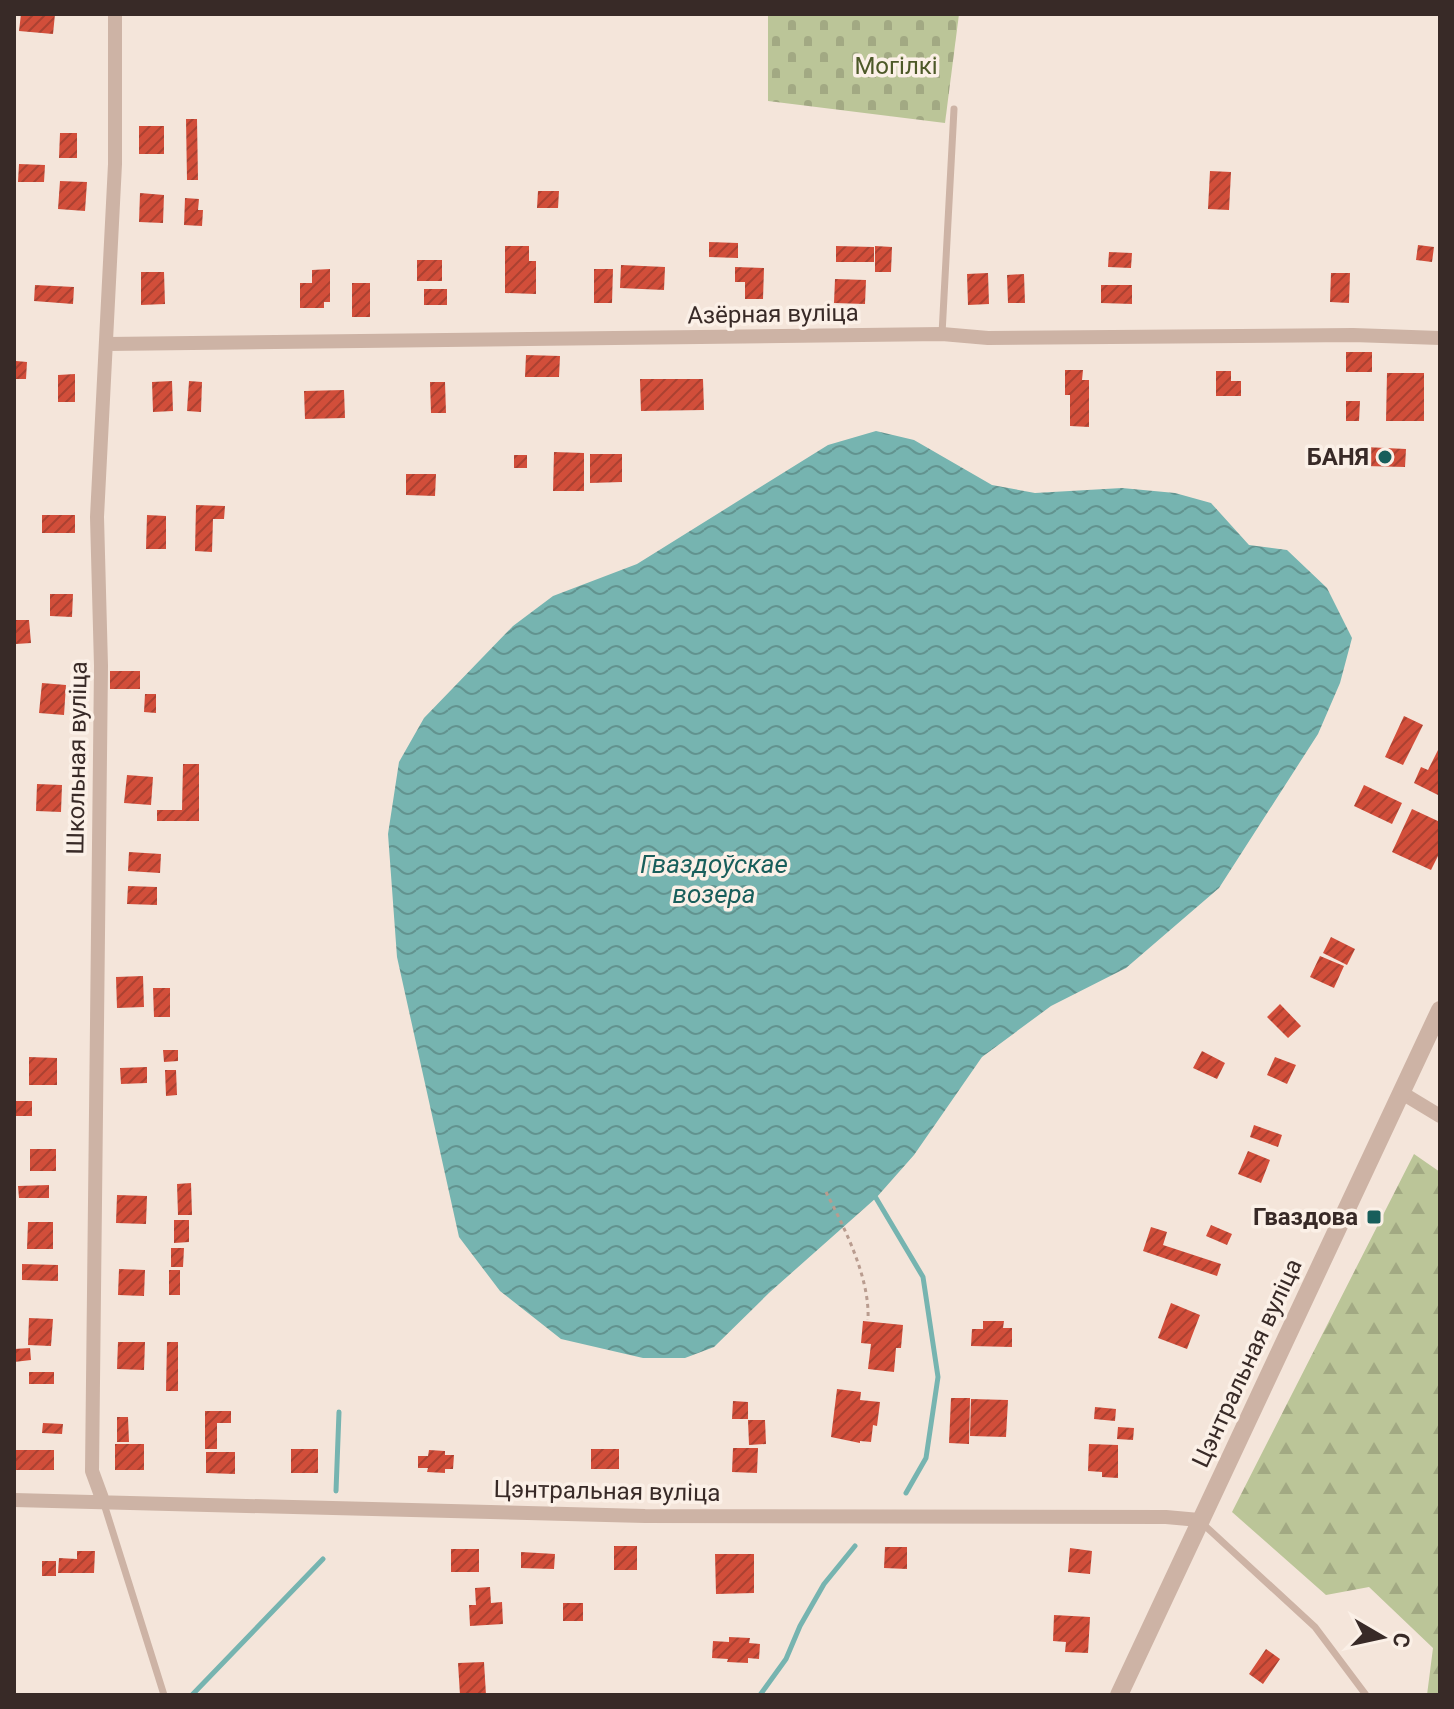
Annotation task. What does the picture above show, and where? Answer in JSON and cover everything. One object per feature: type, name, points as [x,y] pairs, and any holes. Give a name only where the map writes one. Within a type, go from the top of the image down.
[{"type":"street","name":"Школьная вуліца","points":[[103,1501],[92,1471],[101,666],[97,517],[115,164],[115,14]]},
{"type":"street","name":"Азёрная вуліца","points":[[107,344],[942,334],[988,338],[1337,335],[1440,338]]},
{"type":"street","name":"Цэнтральная вуліца","points":[[1119,1695],[1439,1016]]},
{"type":"street","points":[[1402,1093],[1440,1116]]},
{"type":"street","name":"Цэнтральная вуліца","points":[[14,1500],[645,1516],[1166,1517],[1199,1520]]},
{"type":"lane","points":[[942,334],[954,109]]},
{"type":"lane","points":[[103,1501],[164,1695]]},
{"type":"lane","points":[[1199,1520],[1315,1627],[1366,1695]]},
{"type":"path","points":[[826,1192],[848,1234],[869,1303],[868,1320]]},
{"type":"green space","name":"Могілкі","points":[[768,14],[959,14],[945,123],[768,101]]},
{"type":"green space","points":[[1414,1154],[1440,1172],[1440,1695],[1427,1695],[1433,1648],[1369,1587],[1326,1595],[1232,1512]]},
{"type":"water","name":"Гваздоўскае возера","points":[[876,431],[914,440],[992,485],[1035,493],[1122,488],[1175,493],[1211,503],[1249,545],[1287,550],[1327,588],[1352,638],[1340,683],[1318,734],[1219,888],[1126,968],[1051,1006],[982,1057],[914,1155],[876,1198],[770,1292],[714,1347],[685,1358],[643,1358],[561,1339],[500,1291],[459,1237],[397,957],[388,834],[399,762],[424,718],[513,626],[553,596],[637,564],[828,445]]},
{"type":"building","points":[[21,14],[55,14],[53,34],[19,31]]},
{"type":"building","points":[[186,119],[197,119],[198,180],[187,180]]},
{"type":"building","points":[[139,126],[164,126],[164,154],[139,154]]},
{"type":"building","points":[[60,133],[77,133],[77,158],[59,158]]},
{"type":"building","points":[[19,164],[45,165],[44,182],[18,182]]},
{"type":"building","points":[[1210,171],[1231,172],[1229,210],[1208,209]]},
{"type":"building","points":[[60,181],[87,182],[85,211],[58,209]]},
{"type":"building","points":[[538,191],[559,191],[558,208],[537,208]]},
{"type":"building","points":[[140,193],[164,195],[163,223],[139,222]]},
{"type":"building","points":[[185,198],[199,199],[198,210],[203,210],[202,226],[184,225]]},
{"type":"building","points":[[709,242],[738,243],[738,258],[709,257]]},
{"type":"building","points":[[1418,245],[1434,247],[1432,262],[1416,260]]},
{"type":"building","points":[[505,246],[529,246],[529,261],[536,261],[536,294],[505,293]]},
{"type":"building","points":[[836,246],[874,247],[874,262],[836,262]]},
{"type":"building","points":[[875,246],[892,247],[891,272],[875,272]]},
{"type":"building","points":[[1109,252],[1132,253],[1131,268],[1108,267]]},
{"type":"building","points":[[417,260],[442,260],[442,281],[417,281]]},
{"type":"building","points":[[621,265],[665,267],[664,290],[620,288]]},
{"type":"building","points":[[735,267],[764,268],[763,299],[745,299],[745,282],[735,282]]},
{"type":"building","points":[[330,269],[330,302],[324,302],[324,308],[300,308],[300,283],[312,283],[312,270]]},
{"type":"building","points":[[594,269],[613,269],[612,303],[594,303]]},
{"type":"building","points":[[141,272],[164,272],[165,304],[141,305]]},
{"type":"building","points":[[988,273],[989,304],[968,305],[967,274]]},
{"type":"building","points":[[1331,273],[1350,273],[1349,303],[1330,302]]},
{"type":"building","points":[[1024,274],[1025,303],[1008,303],[1007,275]]},
{"type":"building","points":[[835,279],[866,280],[865,304],[834,303]]},
{"type":"building","points":[[352,283],[370,283],[370,317],[352,317]]},
{"type":"building","points":[[35,285],[74,287],[73,304],[34,301]]},
{"type":"building","points":[[1101,285],[1132,285],[1132,304],[1101,303]]},
{"type":"building","points":[[424,289],[447,289],[447,305],[424,305]]},
{"type":"building","points":[[1346,352],[1372,352],[1372,372],[1346,372]]},
{"type":"building","points":[[526,355],[560,356],[559,377],[525,377]]},
{"type":"building","points":[[16,361],[27,362],[26,379],[15,379]]},
{"type":"building","points":[[1065,370],[1083,370],[1082,380],[1089,380],[1089,427],[1070,426],[1070,395],[1065,395]]},
{"type":"building","points":[[1216,371],[1231,371],[1231,381],[1241,381],[1241,396],[1216,396]]},
{"type":"building","points":[[1387,373],[1424,373],[1424,421],[1386,421]]},
{"type":"building","points":[[75,374],[75,402],[58,402],[58,375]]},
{"type":"building","points":[[640,379],[703,379],[704,410],[641,411]]},
{"type":"building","points":[[172,381],[173,411],[153,412],[152,382]]},
{"type":"building","points":[[189,381],[202,382],[201,412],[187,411]]},
{"type":"building","points":[[430,382],[445,382],[446,413],[431,413]]},
{"type":"building","points":[[344,390],[345,418],[305,419],[304,391]]},
{"type":"building","points":[[1346,401],[1360,401],[1359,421],[1346,421]]},
{"type":"building","name":"БАНЯ","points":[[1365,447],[1406,449],[1405,467],[1364,466]]},
{"type":"building","points":[[554,452],[584,453],[584,491],[553,491]]},
{"type":"building","points":[[590,454],[622,454],[622,482],[590,483]]},
{"type":"building","points":[[514,455],[527,455],[527,468],[514,468]]},
{"type":"building","points":[[406,474],[436,474],[435,496],[406,495]]},
{"type":"building","points":[[196,505],[225,506],[224,519],[213,519],[212,552],[195,551]]},
{"type":"building","points":[[42,515],[75,515],[75,533],[42,533]]},
{"type":"building","points":[[147,515],[166,516],[166,549],[146,549]]},
{"type":"building","points":[[50,594],[73,594],[72,617],[50,616]]},
{"type":"building","points":[[15,620],[29,620],[31,643],[16,644]]},
{"type":"building","points":[[110,671],[140,671],[140,689],[110,689]]},
{"type":"building","points":[[42,683],[66,685],[64,715],[39,713]]},
{"type":"building","points":[[145,694],[156,694],[156,713],[144,712]]},
{"type":"building","points":[[1404,716],[1423,725],[1403,765],[1385,757]]},
{"type":"building","points":[[1440,746],[1440,796],[1414,783],[1421,767],[1428,770]]},
{"type":"building","points":[[183,764],[199,764],[199,821],[157,821],[157,810],[182,810]]},
{"type":"building","points":[[127,775],[153,777],[151,805],[124,803]]},
{"type":"building","points":[[37,784],[62,785],[61,812],[36,811]]},
{"type":"building","points":[[1364,785],[1402,803],[1392,824],[1354,806]]},
{"type":"building","points":[[1412,809],[1440,822],[1440,852],[1431,870],[1392,852]]},
{"type":"building","points":[[129,852],[161,854],[160,873],[128,871]]},
{"type":"building","points":[[128,886],[157,887],[157,905],[127,904]]},
{"type":"building","points":[[1331,937],[1355,949],[1347,965],[1323,953]]},
{"type":"building","points":[[1320,956],[1344,966],[1334,988],[1310,977]]},
{"type":"building","points":[[143,976],[144,1007],[117,1008],[116,977]]},
{"type":"building","points":[[153,988],[170,988],[170,1017],[154,1017]]},
{"type":"building","points":[[1280,1004],[1301,1026],[1288,1038],[1267,1017]]},
{"type":"building","points":[[163,1050],[178,1050],[178,1061],[164,1062]]},
{"type":"building","points":[[1202,1051],[1225,1063],[1217,1079],[1193,1068]]},
{"type":"building","points":[[29,1057],[57,1058],[57,1085],[29,1085]]},
{"type":"building","points":[[1275,1057],[1296,1065],[1287,1084],[1267,1075]]},
{"type":"building","points":[[147,1067],[147,1083],[121,1084],[120,1068]]},
{"type":"building","points":[[165,1070],[176,1070],[177,1095],[166,1096]]},
{"type":"building","points":[[14,1101],[32,1101],[32,1116],[14,1116]]},
{"type":"building","points":[[1254,1125],[1282,1135],[1278,1147],[1250,1137]]},
{"type":"building","points":[[30,1149],[56,1149],[56,1171],[30,1171]]},
{"type":"building","points":[[1248,1151],[1270,1160],[1261,1183],[1238,1174]]},
{"type":"building","points":[[191,1183],[192,1215],[178,1215],[177,1184]]},
{"type":"building","points":[[49,1185],[49,1198],[19,1198],[18,1186]]},
{"type":"building","points":[[117,1195],[147,1196],[146,1224],[116,1223]]},
{"type":"building","points":[[174,1220],[189,1220],[189,1242],[174,1243]]},
{"type":"building","points":[[28,1222],[53,1222],[53,1249],[27,1249]]},
{"type":"building","points":[[1211,1225],[1232,1234],[1227,1245],[1206,1236]]},
{"type":"building","points":[[1151,1227],[1167,1232],[1163,1245],[1221,1264],[1217,1276],[1143,1251]]},
{"type":"building","points":[[171,1248],[184,1248],[183,1267],[171,1267]]},
{"type":"building","points":[[22,1264],[58,1265],[58,1281],[22,1280]]},
{"type":"building","points":[[119,1269],[145,1270],[144,1296],[118,1295]]},
{"type":"building","points":[[169,1270],[180,1270],[180,1295],[169,1295]]},
{"type":"building","points":[[1171,1303],[1200,1315],[1187,1349],[1158,1338]]},
{"type":"building","points":[[29,1318],[53,1319],[51,1346],[28,1345]]},
{"type":"building","points":[[863,1321],[903,1325],[901,1348],[896,1348],[894,1372],[868,1369],[871,1344],[861,1343]]},
{"type":"building","points":[[983,1321],[1004,1321],[1003,1328],[1012,1328],[1012,1347],[971,1346],[972,1329],[983,1329]]},
{"type":"building","points":[[118,1342],[145,1342],[144,1370],[117,1369]]},
{"type":"building","points":[[167,1342],[178,1342],[178,1391],[166,1391]]},
{"type":"building","points":[[30,1348],[31,1360],[14,1362],[14,1349]]},
{"type":"building","points":[[29,1372],[54,1372],[54,1384],[29,1384]]},
{"type":"building","points":[[837,1389],[861,1392],[860,1400],[880,1402],[871,1442],[831,1437]]},
{"type":"building","points":[[951,1398],[970,1398],[969,1444],[949,1443]]},
{"type":"building","points":[[971,1399],[1008,1400],[1006,1437],[970,1436]]},
{"type":"building","points":[[733,1401],[748,1402],[748,1419],[732,1419]]},
{"type":"building","points":[[1095,1407],[1116,1409],[1115,1421],[1094,1419]]},
{"type":"building","points":[[205,1411],[231,1411],[231,1423],[217,1423],[217,1449],[205,1449]]},
{"type":"building","points":[[117,1417],[128,1417],[129,1442],[117,1442]]},
{"type":"building","points":[[748,1420],[765,1420],[766,1444],[749,1445]]},
{"type":"building","points":[[43,1423],[63,1424],[62,1434],[42,1433]]},
{"type":"building","points":[[1118,1427],[1134,1428],[1133,1440],[1117,1439]]},
{"type":"building","points":[[115,1444],[144,1444],[144,1470],[115,1470]]},
{"type":"building","points":[[1089,1444],[1118,1445],[1118,1478],[1102,1477],[1102,1472],[1088,1471]]},
{"type":"building","points":[[733,1448],[758,1448],[757,1473],[732,1472]]},
{"type":"building","points":[[291,1449],[318,1449],[318,1473],[291,1473]]},
{"type":"building","points":[[591,1449],[619,1449],[619,1469],[591,1469]]},
{"type":"building","points":[[14,1450],[54,1450],[54,1470],[14,1470]]},
{"type":"building","points":[[429,1450],[454,1455],[453,1469],[445,1469],[445,1473],[418,1468],[418,1456],[428,1456]]},
{"type":"building","points":[[206,1452],[235,1452],[235,1474],[206,1473]]},
{"type":"building","points":[[614,1546],[637,1546],[637,1570],[614,1570]]},
{"type":"building","points":[[885,1547],[907,1547],[907,1569],[884,1568]]},
{"type":"building","points":[[1070,1548],[1092,1551],[1090,1574],[1068,1572]]},
{"type":"building","points":[[451,1549],[479,1549],[479,1572],[451,1572]]},
{"type":"building","points":[[77,1551],[95,1551],[94,1573],[58,1573],[59,1558],[77,1559]]},
{"type":"building","points":[[521,1552],[555,1554],[554,1569],[521,1568]]},
{"type":"building","points":[[715,1554],[754,1554],[754,1593],[716,1594]]},
{"type":"building","points":[[42,1561],[56,1561],[56,1576],[42,1576]]},
{"type":"building","points":[[490,1587],[491,1603],[502,1602],[503,1624],[470,1626],[469,1605],[476,1605],[475,1588]]},
{"type":"building","points":[[563,1603],[583,1603],[583,1621],[563,1621]]},
{"type":"building","points":[[1054,1615],[1090,1617],[1088,1653],[1065,1652],[1066,1642],[1053,1641]]},
{"type":"building","points":[[729,1637],[750,1638],[749,1643],[760,1644],[759,1659],[748,1658],[748,1663],[712,1658],[713,1641],[729,1642]]},
{"type":"building","points":[[1266,1649],[1280,1659],[1263,1684],[1249,1674]]},
{"type":"building","points":[[484,1662],[486,1695],[460,1695],[458,1663]]},
{"type":"waterway","points":[[876,1198],[923,1277],[938,1377],[926,1458],[906,1493]]},
{"type":"waterway","points":[[336,1491],[339,1412]]},
{"type":"waterway","points":[[760,1695],[786,1659],[800,1626],[824,1584],[855,1546]]},
{"type":"waterway","points":[[192,1695],[323,1559]]},
{"type":"place","name":"БАНЯ","points":[[1385,457]]},
{"type":"place","name":"Гваздова","points":[[1374,1217]]}]
